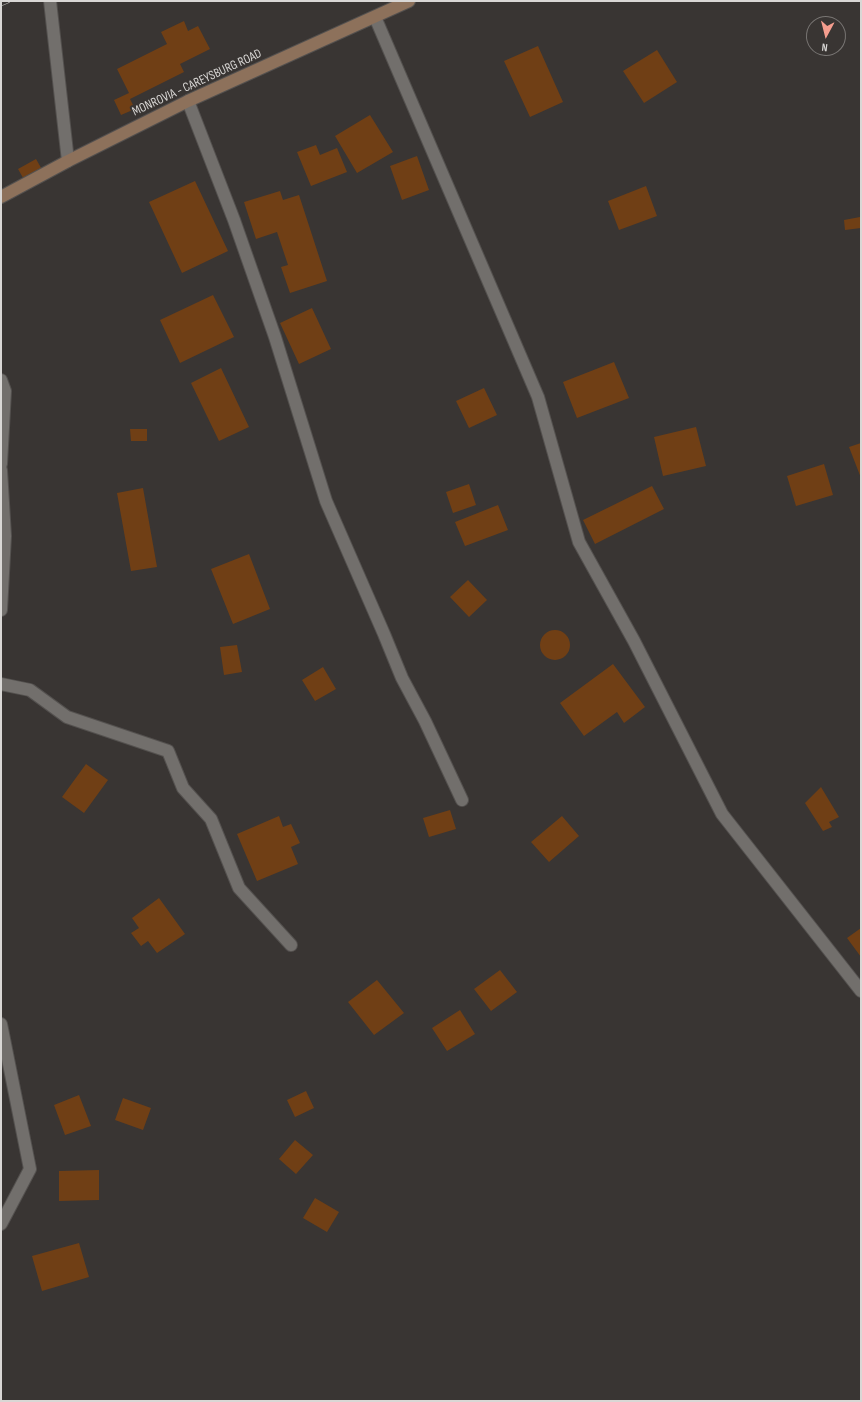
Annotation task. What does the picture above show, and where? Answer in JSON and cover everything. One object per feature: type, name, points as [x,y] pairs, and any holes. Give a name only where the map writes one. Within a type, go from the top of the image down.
[{"type":"main road","name":"MONROVIA - CAREYSBURG ROAD","points":[[1,197],[68,161],[188,101],[409,1]]},
{"type":"street","points":[[50,1],[68,161]]},
{"type":"street","points":[[376,17],[538,397],[580,542],[634,641],[722,814],[861,991]]},
{"type":"street","points":[[188,101],[234,220],[272,330],[326,501],[402,678],[425,720],[462,800]]},
{"type":"street","points":[[1,380],[5,391],[1,464]]},
{"type":"street","points":[[1,470],[5,536],[1,610]]},
{"type":"street","points":[[1,684],[30,690],[67,717],[168,751],[183,788],[211,819],[239,888],[291,945]]},
{"type":"street","points":[[1,1024],[30,1169],[1,1224]]},
{"type":"building","points":[[184,21],[188,31],[198,26],[210,49],[180,64],[184,72],[130,99],[135,109],[121,115],[114,100],[129,93],[117,69],[167,44],[161,32]]},
{"type":"building","points":[[538,46],[563,102],[530,117],[504,61]]},
{"type":"building","points":[[657,50],[677,82],[644,103],[623,71]]},
{"type":"building","points":[[370,115],[393,152],[357,173],[335,136]]},
{"type":"building","points":[[316,145],[320,155],[337,148],[347,172],[311,186],[297,152]]},
{"type":"building","points":[[417,156],[429,190],[402,200],[390,166]]},
{"type":"building","points":[[36,159],[44,173],[26,183],[18,169]]},
{"type":"building","points":[[195,181],[228,251],[182,273],[149,202]]},
{"type":"building","points":[[646,186],[657,216],[619,230],[608,201]]},
{"type":"building","points":[[280,191],[283,200],[299,195],[327,281],[290,293],[281,267],[288,265],[277,232],[256,239],[244,202]]},
{"type":"building","points":[[860,217],[861,228],[845,230],[844,220]]},
{"type":"building","points":[[213,295],[234,337],[180,363],[160,320]]},
{"type":"building","points":[[312,308],[331,349],[299,364],[280,323]]},
{"type":"building","points":[[614,362],[629,398],[577,418],[563,382]]},
{"type":"building","points":[[221,368],[249,427],[219,441],[191,383]]},
{"type":"building","points":[[484,388],[497,415],[469,428],[456,401]]},
{"type":"building","points":[[696,427],[706,466],[663,476],[654,437]]},
{"type":"building","points":[[130,429],[147,429],[147,441],[131,441]]},
{"type":"building","points":[[861,443],[861,478],[849,447]]},
{"type":"building","points":[[824,464],[833,495],[796,506],[787,476]]},
{"type":"building","points":[[469,484],[476,505],[453,513],[446,492]]},
{"type":"building","points":[[652,486],[664,509],[595,544],[583,520]]},
{"type":"building","points":[[143,488],[157,567],[131,571],[117,493]]},
{"type":"building","points":[[498,505],[508,530],[465,546],[455,522]]},
{"type":"building","points":[[249,554],[270,609],[233,624],[211,569]]},
{"type":"building","points":[[468,580],[487,600],[469,617],[450,597]]},
{"type":"building","points":[[555,630],[565,635],[570,645],[565,655],[555,660],[545,655],[540,645],[545,635]]},
{"type":"building","points":[[237,645],[242,672],[224,675],[220,647]]},
{"type":"building","points":[[613,664],[645,707],[624,723],[617,712],[584,736],[560,703]]},
{"type":"building","points":[[323,667],[336,689],[315,701],[302,680]]},
{"type":"building","points":[[86,764],[108,780],[84,813],[62,797]]},
{"type":"building","points":[[821,787],[839,817],[829,822],[832,827],[823,831],[805,803]]},
{"type":"building","points":[[450,810],[456,829],[429,837],[423,818]]},
{"type":"building","points":[[279,816],[283,827],[291,824],[300,843],[291,847],[298,864],[257,881],[237,834]]},
{"type":"building","points":[[562,816],[579,836],[549,862],[531,842]]},
{"type":"building","points":[[159,898],[185,934],[157,953],[148,941],[141,946],[131,933],[139,928],[132,918]]},
{"type":"building","points":[[861,928],[861,957],[847,938]]},
{"type":"building","points":[[500,970],[517,992],[491,1011],[474,989]]},
{"type":"building","points":[[377,980],[404,1013],[374,1035],[348,1002]]},
{"type":"building","points":[[460,1010],[475,1034],[447,1051],[432,1028]]},
{"type":"building","points":[[306,1091],[314,1108],[295,1117],[287,1100]]},
{"type":"building","points":[[79,1095],[91,1126],[65,1135],[54,1105]]},
{"type":"building","points":[[123,1098],[151,1108],[143,1130],[115,1120]]},
{"type":"building","points":[[295,1140],[313,1155],[296,1174],[279,1159]]},
{"type":"building","points":[[99,1170],[99,1200],[59,1201],[59,1171]]},
{"type":"building","points":[[315,1198],[339,1212],[327,1232],[303,1218]]},
{"type":"building","points":[[79,1243],[89,1277],[42,1291],[32,1256]]},
{"type":"railway","points":[[1,4],[8,1]]}]
